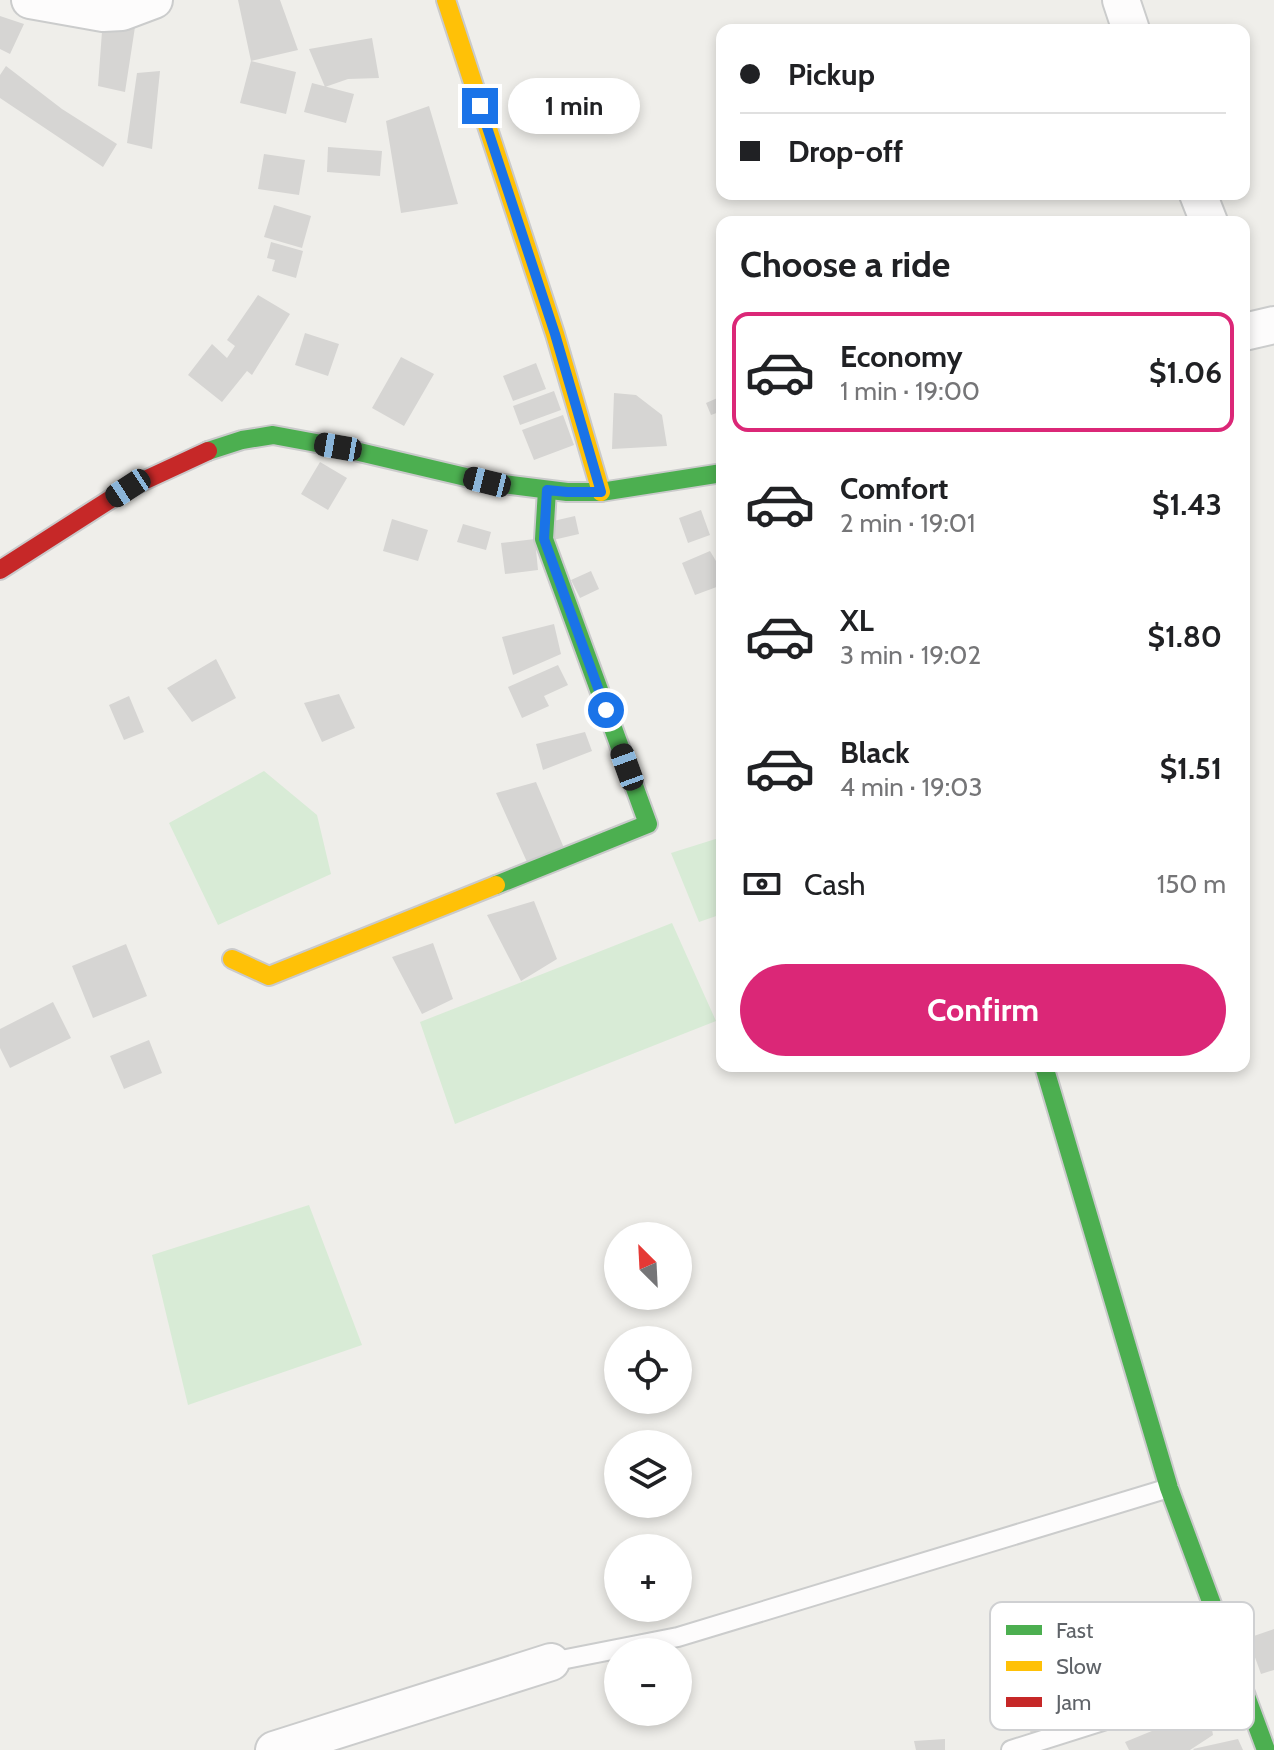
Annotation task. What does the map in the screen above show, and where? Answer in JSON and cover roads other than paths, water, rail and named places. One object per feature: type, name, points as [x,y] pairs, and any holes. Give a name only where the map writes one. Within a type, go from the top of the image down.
[{"type":"street","points":[[30,0],[103,13],[122,12],[154,0]]},
{"type":"street","points":[[446,0],[555,334],[601,492]]},
{"type":"street","points":[[1121,0],[1129,24]]},
{"type":"street","points":[[0,570],[128,488],[210,450],[273,435],[487,482],[567,492],[601,492],[716,474]]},
{"type":"street","points":[[232,959],[269,976],[648,824],[544,539],[547,490]]},
{"type":"street","points":[[1046,1072],[1169,1488],[1211,1602]]},
{"type":"street","points":[[274,1750],[551,1662]]},
{"type":"street","points":[[1254,1718],[1266,1750]]},
{"type":"lane","points":[[551,1662],[678,1637],[1169,1488]]},
{"type":"lane","points":[[1011,1750],[1074,1730]]}]
